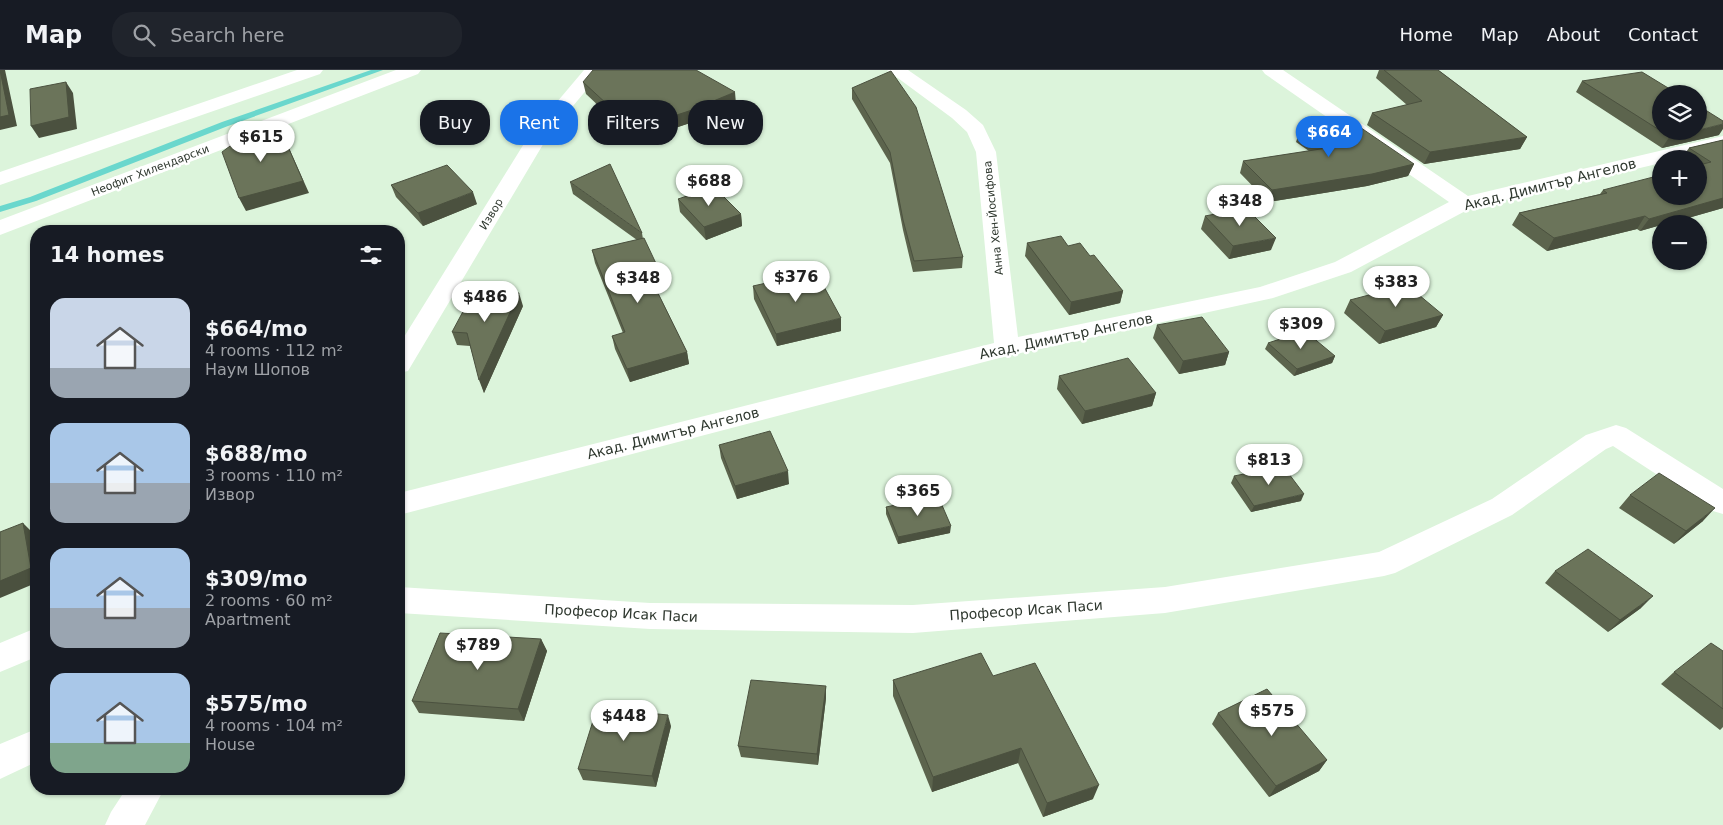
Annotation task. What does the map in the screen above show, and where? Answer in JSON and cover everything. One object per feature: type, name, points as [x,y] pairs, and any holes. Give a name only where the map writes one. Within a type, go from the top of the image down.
[{"type":"street","points":[[0,179],[314,70]]},
{"type":"street","name":"Неофит Хилендарски","points":[[0,228],[412,70]]},
{"type":"street","name":"Извор","points":[[405,355],[540,134],[594,70]]},
{"type":"street","name":"Анна Хен-Йосифова","points":[[896,70],[976,128],[986,152],[1007,348]]},
{"type":"street","points":[[1271,70],[1464,203]]},
{"type":"street","name":"Акад. Димитър Ангелов","points":[[405,502],[1007,348],[1264,293],[1343,267],[1464,203],[1723,142]]},
{"type":"street","name":"Професор Исак Паси","points":[[405,600],[650,616],[913,619],[1164,600],[1384,564],[1502,507],[1596,442],[1616,434],[1723,503]]},
{"type":"street","points":[[0,658],[30,645]]},
{"type":"street","points":[[0,762],[30,748]]},
{"type":"street","points":[[124,825],[142,795]]},
{"type":"building","points":[[0,70],[9,115],[0,117]]},
{"type":"building","points":[[593,70],[696,70],[735,92],[716,100],[688,100],[688,111],[678,115],[678,100],[603,100],[583,82]]},
{"type":"building","points":[[1384,70],[1438,70],[1527,137],[1430,152],[1372,113],[1422,101]]},
{"type":"building","points":[[891,71],[916,107],[963,257],[914,261],[903,220],[890,152],[852,88]]},
{"type":"building","points":[[1642,72],[1663,85],[1652,85],[1652,125],[1582,81]]},
{"type":"building","points":[[66,82],[69,117],[31,126],[30,89]]},
{"type":"building","points":[[1707,111],[1723,121],[1723,124],[1707,128]]},
{"type":"building","points":[[1348,119],[1414,164],[1372,174],[1272,190],[1243,161],[1327,148],[1300,130]]},
{"type":"building","points":[[279,126],[303,181],[239,198],[222,152],[245,135]]},
{"type":"building","points":[[1723,140],[1723,198],[1707,203],[1707,163],[1711,162],[1707,159],[1707,150],[1692,150],[1689,148]]},
{"type":"building","points":[[610,164],[642,233],[570,182]]},
{"type":"building","points":[[447,165],[473,192],[418,213],[391,185]]},
{"type":"building","points":[[1652,177],[1652,205],[1698,205],[1663,215],[1652,215],[1652,218],[1649,219],[1645,216],[1554,238],[1519,213],[1607,193],[1603,190]]},
{"type":"building","points":[[714,187],[741,214],[704,227],[678,199]]},
{"type":"building","points":[[1246,208],[1276,238],[1233,246],[1205,216]]},
{"type":"building","points":[[1061,236],[1068,246],[1080,243],[1090,256],[1094,255],[1123,291],[1071,302],[1027,243]]},
{"type":"building","points":[[644,238],[661,274],[650,277],[687,352],[627,369],[612,336],[625,332],[592,250]]},
{"type":"building","points":[[816,272],[841,318],[776,334],[753,286]]},
{"type":"building","points":[[1407,285],[1443,315],[1385,331],[1350,300]]},
{"type":"building","points":[[474,291],[519,293],[479,380],[467,333],[452,332]]},
{"type":"building","points":[[1202,317],[1229,352],[1183,361],[1157,325]]},
{"type":"building","points":[[1305,331],[1335,356],[1297,369],[1268,343]]},
{"type":"building","points":[[1128,358],[1156,393],[1085,411],[1059,376]]},
{"type":"building","points":[[770,431],[788,471],[735,486],[719,445]]},
{"type":"building","points":[[1283,466],[1304,494],[1254,506],[1234,476]]},
{"type":"building","points":[[1659,473],[1715,508],[1686,531],[1630,495]]},
{"type":"building","points":[[938,496],[951,526],[898,537],[886,507]]},
{"type":"building","points":[[23,523],[30,568],[0,581],[0,532]]},
{"type":"building","points":[[1588,549],[1653,596],[1620,620],[1555,571]]},
{"type":"building","points":[[440,633],[541,639],[518,709],[412,701]]},
{"type":"building","points":[[1711,643],[1723,651],[1723,709],[1674,672]]},
{"type":"building","points":[[981,653],[993,676],[1035,663],[1099,785],[1047,803],[1021,748],[933,777],[893,680]]},
{"type":"building","points":[[751,680],[826,686],[817,754],[738,746]]},
{"type":"building","points":[[1267,689],[1327,760],[1276,786],[1218,713]]},
{"type":"building","points":[[597,708],[668,715],[652,776],[578,769]]},
{"type":"waterway","points":[[0,209],[33,199],[225,124],[379,70]]}]
